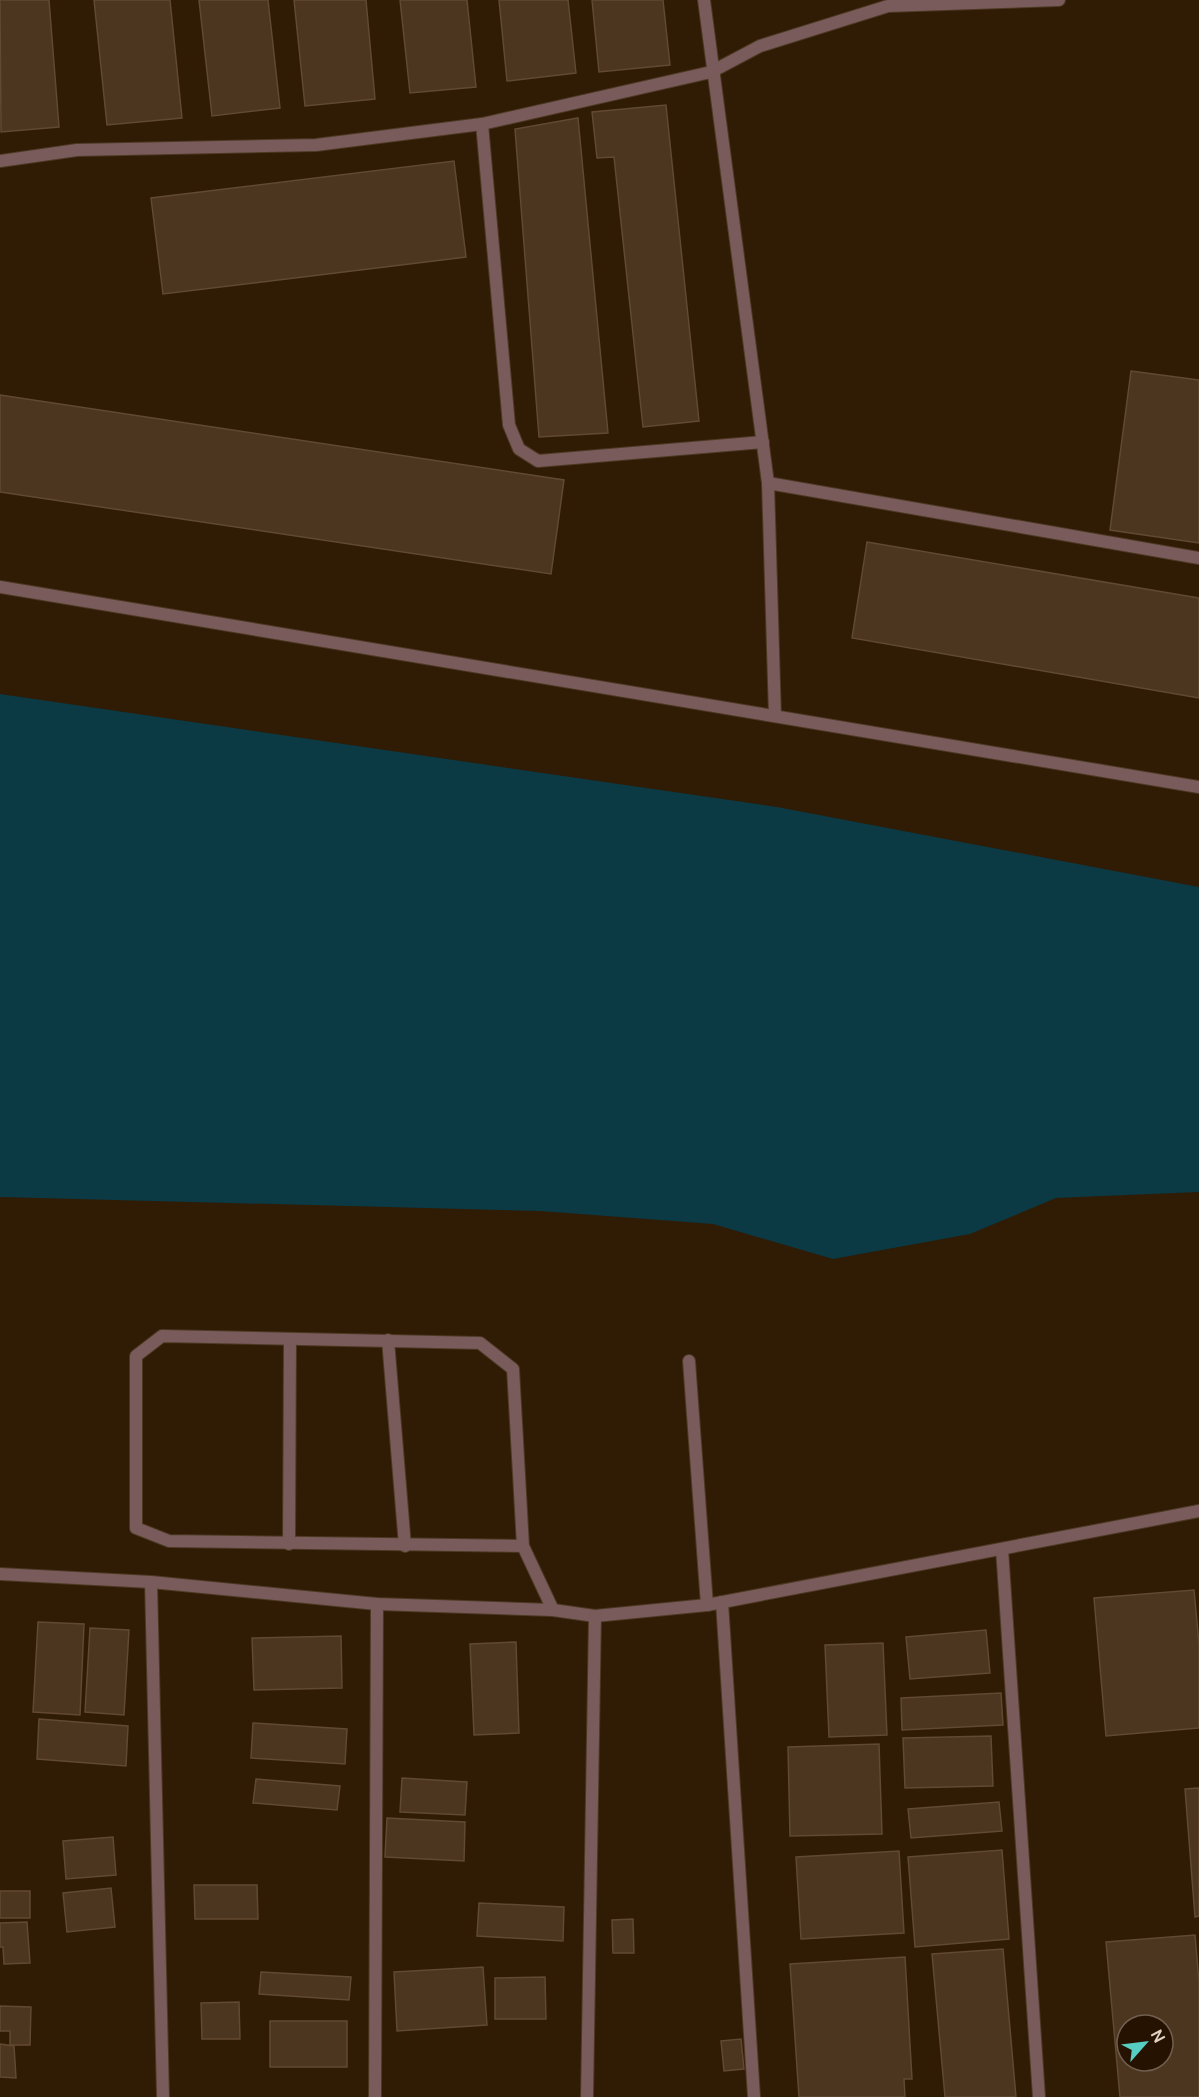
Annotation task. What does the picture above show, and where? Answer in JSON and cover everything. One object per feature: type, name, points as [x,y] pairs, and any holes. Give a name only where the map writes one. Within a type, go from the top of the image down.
[{"type":"street","points":[[704,0],[711,72],[768,483],[775,716]]},
{"type":"street","points":[[0,161],[77,150],[316,145],[482,124],[711,72],[760,46],[888,6],[1059,0]]},
{"type":"street","points":[[482,124],[509,425],[519,449],[538,461],[763,442]]},
{"type":"street","points":[[768,483],[1199,558]]},
{"type":"street","points":[[0,587],[1199,787]]},
{"type":"street","points":[[523,1546],[169,1541],[136,1528],[136,1356],[162,1336],[480,1343],[513,1369],[523,1546],[554,1610]]},
{"type":"street","points":[[289,1544],[290,1339]]},
{"type":"street","points":[[388,1340],[405,1546]]},
{"type":"street","points":[[689,1361],[707,1605]]},
{"type":"street","points":[[0,1574],[151,1582],[377,1604],[554,1610],[595,1616],[707,1605],[1199,1511]]},
{"type":"street","points":[[1002,1549],[1040,2097]]},
{"type":"street","points":[[151,1582],[163,2097]]},
{"type":"street","points":[[722,1602],[754,2097]]},
{"type":"street","points":[[375,2097],[377,1604]]},
{"type":"street","points":[[587,2097],[595,1616]]},
{"type":"water","points":[[0,694],[777,807],[1199,887],[1199,1192],[1056,1198],[970,1234],[833,1259],[713,1224],[540,1211],[0,1197]]},
{"type":"building","points":[[0,0],[49,0],[59,127],[1,132]]},
{"type":"building","points":[[94,0],[170,0],[182,118],[107,125]]},
{"type":"building","points":[[199,0],[268,0],[280,108],[212,116]]},
{"type":"building","points":[[294,0],[366,0],[375,99],[305,106]]},
{"type":"building","points":[[400,0],[467,0],[476,87],[410,93]]},
{"type":"building","points":[[499,0],[568,0],[576,73],[507,81]]},
{"type":"building","points":[[592,0],[663,0],[670,65],[599,72]]},
{"type":"building","points":[[666,105],[699,421],[643,427],[614,157],[597,158],[592,112]]},
{"type":"building","points":[[578,118],[608,433],[539,437],[515,129]]},
{"type":"building","points":[[454,161],[466,257],[163,294],[151,198]]},
{"type":"building","points":[[1131,371],[1199,380],[1199,543],[1110,530]]},
{"type":"building","points":[[0,395],[564,480],[551,574],[0,492]]},
{"type":"building","points":[[867,542],[1199,598],[1199,698],[852,638]]},
{"type":"building","points":[[1194,1590],[1199,1644],[1199,1728],[1106,1736],[1094,1598]]},
{"type":"building","points":[[38,1622],[84,1624],[80,1715],[33,1712]]},
{"type":"building","points":[[90,1628],[129,1630],[124,1715],[85,1712]]},
{"type":"building","points":[[986,1630],[990,1673],[910,1679],[906,1637]]},
{"type":"building","points":[[341,1636],[342,1688],[254,1690],[252,1638]]},
{"type":"building","points":[[516,1642],[519,1733],[474,1735],[470,1644]]},
{"type":"building","points":[[883,1643],[887,1735],[829,1737],[825,1645]]},
{"type":"building","points":[[1001,1693],[1003,1725],[902,1730],[901,1698]]},
{"type":"building","points":[[39,1719],[128,1726],[126,1766],[37,1759]]},
{"type":"building","points":[[253,1723],[347,1729],[345,1764],[251,1758]]},
{"type":"building","points":[[991,1736],[993,1786],[905,1788],[903,1738]]},
{"type":"building","points":[[879,1744],[882,1834],[790,1836],[788,1747]]},
{"type":"building","points":[[402,1778],[467,1782],[465,1815],[400,1812]]},
{"type":"building","points":[[256,1779],[340,1786],[337,1810],[253,1803]]},
{"type":"building","points":[[1199,1788],[1199,1916],[1195,1917],[1185,1789]]},
{"type":"building","points":[[999,1802],[1002,1831],[911,1838],[908,1809]]},
{"type":"building","points":[[387,1818],[465,1822],[464,1861],[385,1857]]},
{"type":"building","points":[[113,1837],[116,1875],[66,1879],[63,1841]]},
{"type":"building","points":[[1002,1850],[1009,1939],[915,1947],[908,1857]]},
{"type":"building","points":[[899,1851],[904,1933],[801,1939],[796,1857]]},
{"type":"building","points":[[194,1885],[257,1885],[258,1919],[195,1919]]},
{"type":"building","points":[[111,1888],[115,1927],[67,1932],[63,1893]]},
{"type":"building","points":[[0,1891],[30,1891],[30,1918],[0,1918]]},
{"type":"building","points":[[479,1903],[564,1907],[563,1941],[477,1936]]},
{"type":"building","points":[[633,1919],[634,1953],[613,1953],[612,1920]]},
{"type":"building","points":[[27,1922],[30,1963],[4,1964],[3,1947],[0,1947],[0,1923]]},
{"type":"building","points":[[1195,1935],[1199,1982],[1199,2097],[1120,2097],[1118,2073],[1175,2073],[1175,2013],[1115,2013],[1115,2042],[1106,1942]]},
{"type":"building","points":[[1003,1949],[1016,2097],[945,2097],[932,1954]]},
{"type":"building","points":[[905,1957],[912,2079],[904,2079],[905,2097],[799,2097],[790,1964]]},
{"type":"building","points":[[483,1967],[487,2025],[397,2031],[394,1972]]},
{"type":"building","points":[[261,1972],[351,1977],[349,2000],[259,1994]]},
{"type":"building","points":[[545,1977],[546,2019],[495,2019],[495,1978]]},
{"type":"building","points":[[239,2002],[240,2039],[202,2039],[201,2003]]},
{"type":"building","points":[[0,2006],[31,2007],[30,2045],[10,2045],[10,2031],[0,2031]]},
{"type":"building","points":[[270,2021],[347,2021],[347,2067],[270,2067]]},
{"type":"building","points":[[741,2039],[744,2069],[724,2071],[721,2041]]},
{"type":"building","points":[[0,2044],[14,2046],[16,2078],[0,2077]]}]
